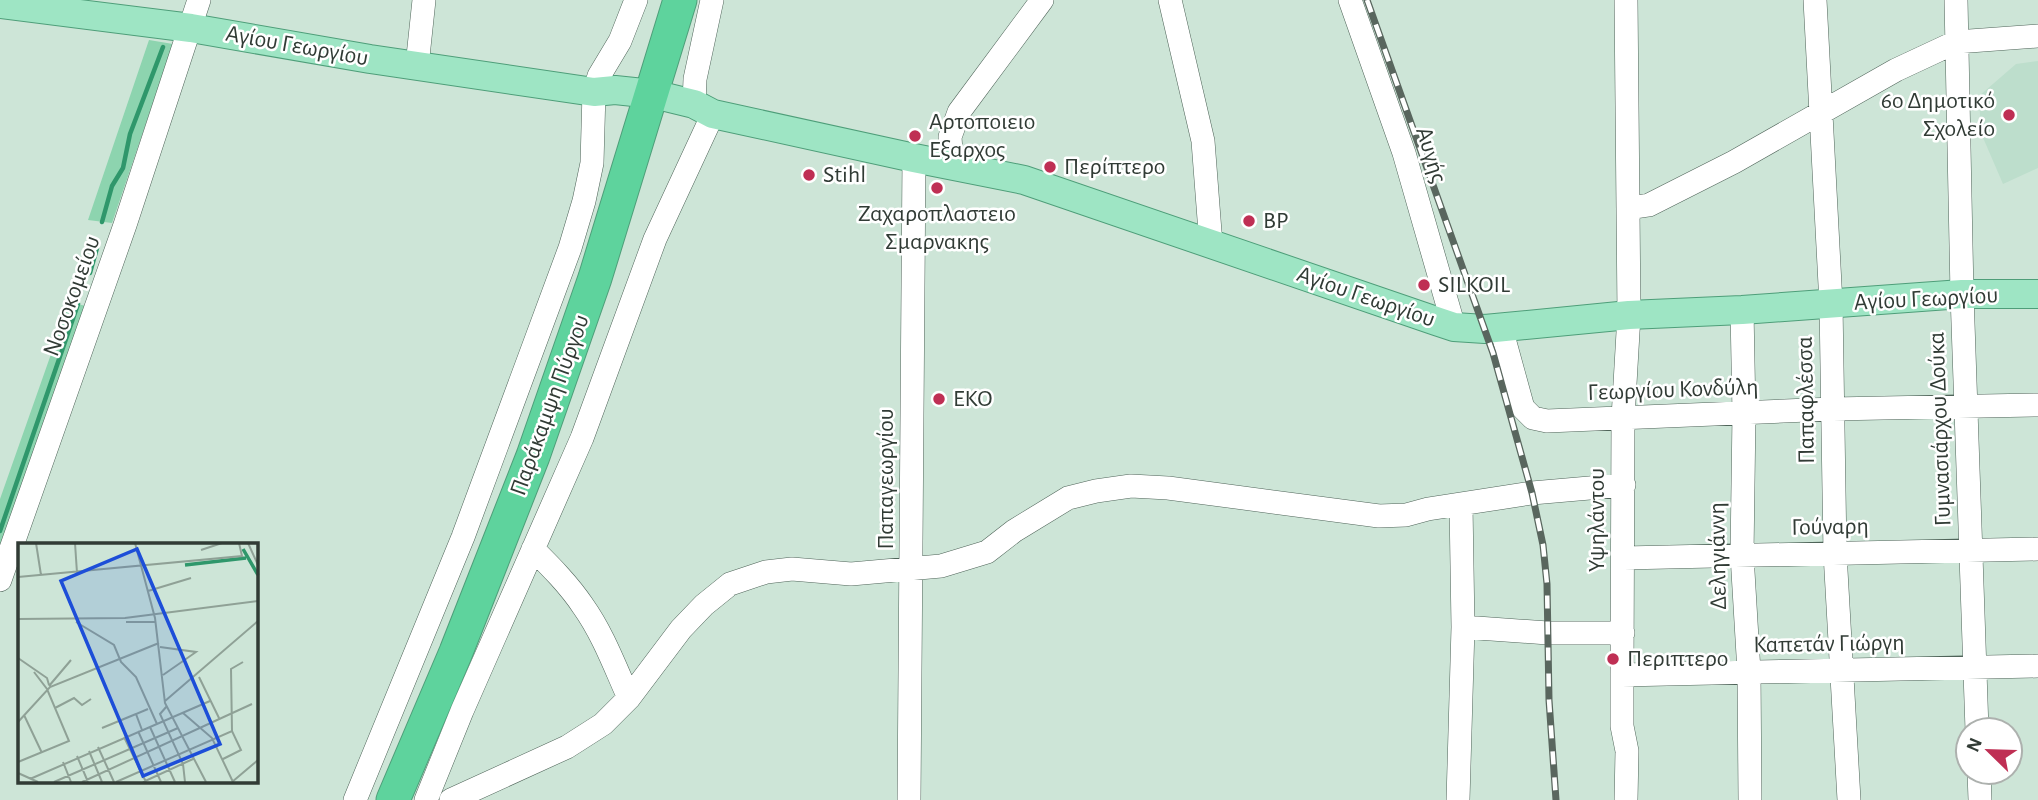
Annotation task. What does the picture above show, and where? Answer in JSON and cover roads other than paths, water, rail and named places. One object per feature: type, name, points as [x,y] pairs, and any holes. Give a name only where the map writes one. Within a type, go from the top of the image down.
[{"type":"highway","name":"Παράκαμψη Πύργου","points":[[393,800],[456,652],[533,456],[590,291],[680,0]]},
{"type":"main road","name":"Αγίου Γεωργίου","points":[[0,4],[191,28],[594,92],[619,105],[650,103],[679,118],[704,109],[914,158],[1024,180],[1469,330],[1629,315],[1742,310],[1962,294],[2038,294]]},
{"type":"street","name":"Νοσοκομείου","points":[[0,580],[200,0]]},
{"type":"street","points":[[417,66],[424,0]]},
{"type":"street","points":[[355,800],[463,537],[570,248],[592,163],[594,92],[599,75],[620,41],[636,0]]},
{"type":"street","points":[[426,800],[462,711],[582,438],[704,109],[695,79],[712,0]]},
{"type":"street","points":[[951,165],[950,137],[959,112],[1042,0]]},
{"type":"street","points":[[1171,0],[1203,141],[1211,245]]},
{"type":"street","name":"Αυγής","points":[[1350,0],[1404,153],[1454,327]]},
{"type":"street","name":"Υψηλάντου","points":[[1626,0],[1629,315],[1623,418],[1622,675],[1622,726],[1627,751],[1626,800]]},
{"type":"street","name":"Παπαφλέσσα","points":[[1815,0],[1831,304],[1835,553],[1849,800]]},
{"type":"street","name":"Γυμνασιάρχου Δούκα","points":[[1956,0],[1962,294],[1977,716]]},
{"type":"street","points":[[1629,208],[1649,205],[1896,70],[1956,42],[2038,36]]},
{"type":"street","name":"Παπαγεωργίου","points":[[909,800],[914,158]]},
{"type":"street","name":"Δεληγιάννη","points":[[1742,310],[1742,555],[1749,672],[1750,800]]},
{"type":"street","name":"Γεωργίου Κονδύλη","points":[[1501,328],[1523,408],[1533,418],[1547,421],[1833,409],[2038,405]]},
{"type":"street","points":[[451,800],[567,747],[603,724],[629,698],[681,629],[704,605],[730,584],[766,572],[792,569],[850,574],[941,566],[987,552],[1014,531],[1068,498],[1131,486],[1168,488],[1379,516],[1406,515],[1428,509],[1532,493],[1623,485]]},
{"type":"street","points":[[1458,800],[1463,627],[1461,505]]},
{"type":"street","points":[[533,549],[584,606],[604,642],[629,698]]},
{"type":"street","name":"Γούναρη","points":[[1624,558],[2038,549]]},
{"type":"street","points":[[1463,627],[1623,633]]},
{"type":"street","name":"Καπετάν Γιώργη","points":[[1622,675],[2038,666]]},
{"type":"street","name":"Υψηλάντου","points":[[1616,800],[1617,749],[1622,726]]},
{"type":"waterway","points":[[102,222],[112,186],[123,168],[130,134],[163,47]]},
{"type":"waterway","points":[[90,273],[97,248]]},
{"type":"waterway","points":[[0,531],[78,304]]},
{"type":"railway","points":[[1367,0],[1493,353],[1532,493],[1543,545],[1547,584],[1549,700],[1556,800]]},
{"type":"place","name":"6ο Δημοτικό Σχολείο","points":[[2009,115]]},
{"type":"place","name":"Αρτοποιειο Εξαρχος","points":[[915,136]]},
{"type":"place","name":"Περίπτερο","points":[[1050,167]]},
{"type":"place","name":"Stihl","points":[[809,175]]},
{"type":"place","name":"Ζαχαροπλαστειο Σμαρνακης","points":[[937,188]]},
{"type":"place","name":"BP","points":[[1249,221]]},
{"type":"place","name":"SILKOIL","points":[[1424,285]]},
{"type":"place","name":"EKO","points":[[939,399]]},
{"type":"place","name":"Περιπτερο","points":[[1613,659]]}]
